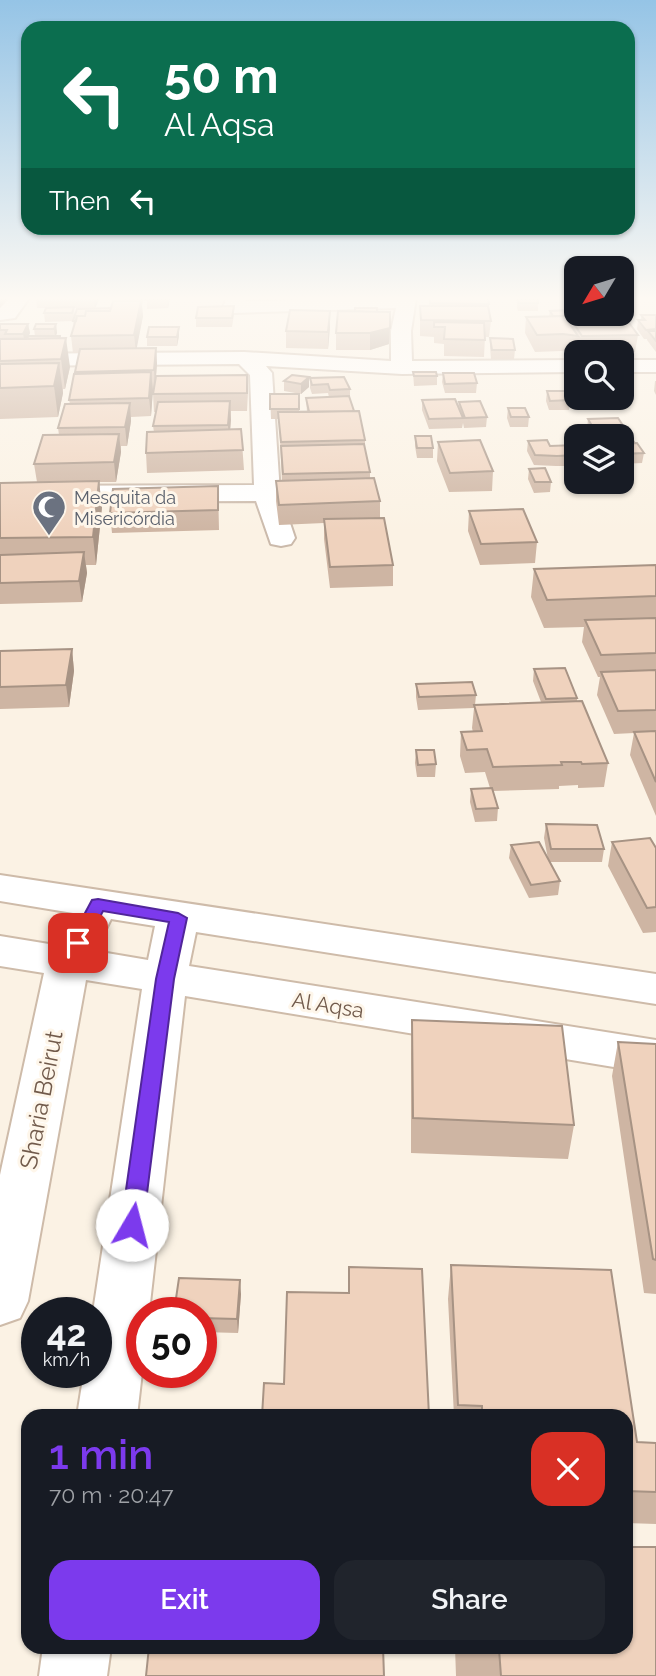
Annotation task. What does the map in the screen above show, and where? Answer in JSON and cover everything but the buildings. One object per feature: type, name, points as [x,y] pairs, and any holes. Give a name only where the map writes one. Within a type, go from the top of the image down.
[{"type":"street","points":[[261,376],[267,493],[281,538]]},
{"type":"street","points":[[0,494],[267,493]]},
{"type":"street","points":[[0,888],[178,918],[516,966],[656,989]]},
{"type":"street","name":"Sharia Beirut","points":[[0,1301],[68,962],[98,904]]},
{"type":"street","points":[[108,1409],[165,979],[178,918]]},
{"type":"street","name":"Al Aqsa","points":[[0,951],[656,1056]]},
{"type":"street","points":[[73,1676],[76,1654]]},
{"type":"place","name":"Mesquita da Misericórdia","points":[[49,537]]},
{"type":"route","points":[[78,943],[98,904],[178,918],[165,979],[132,1225]]}]
